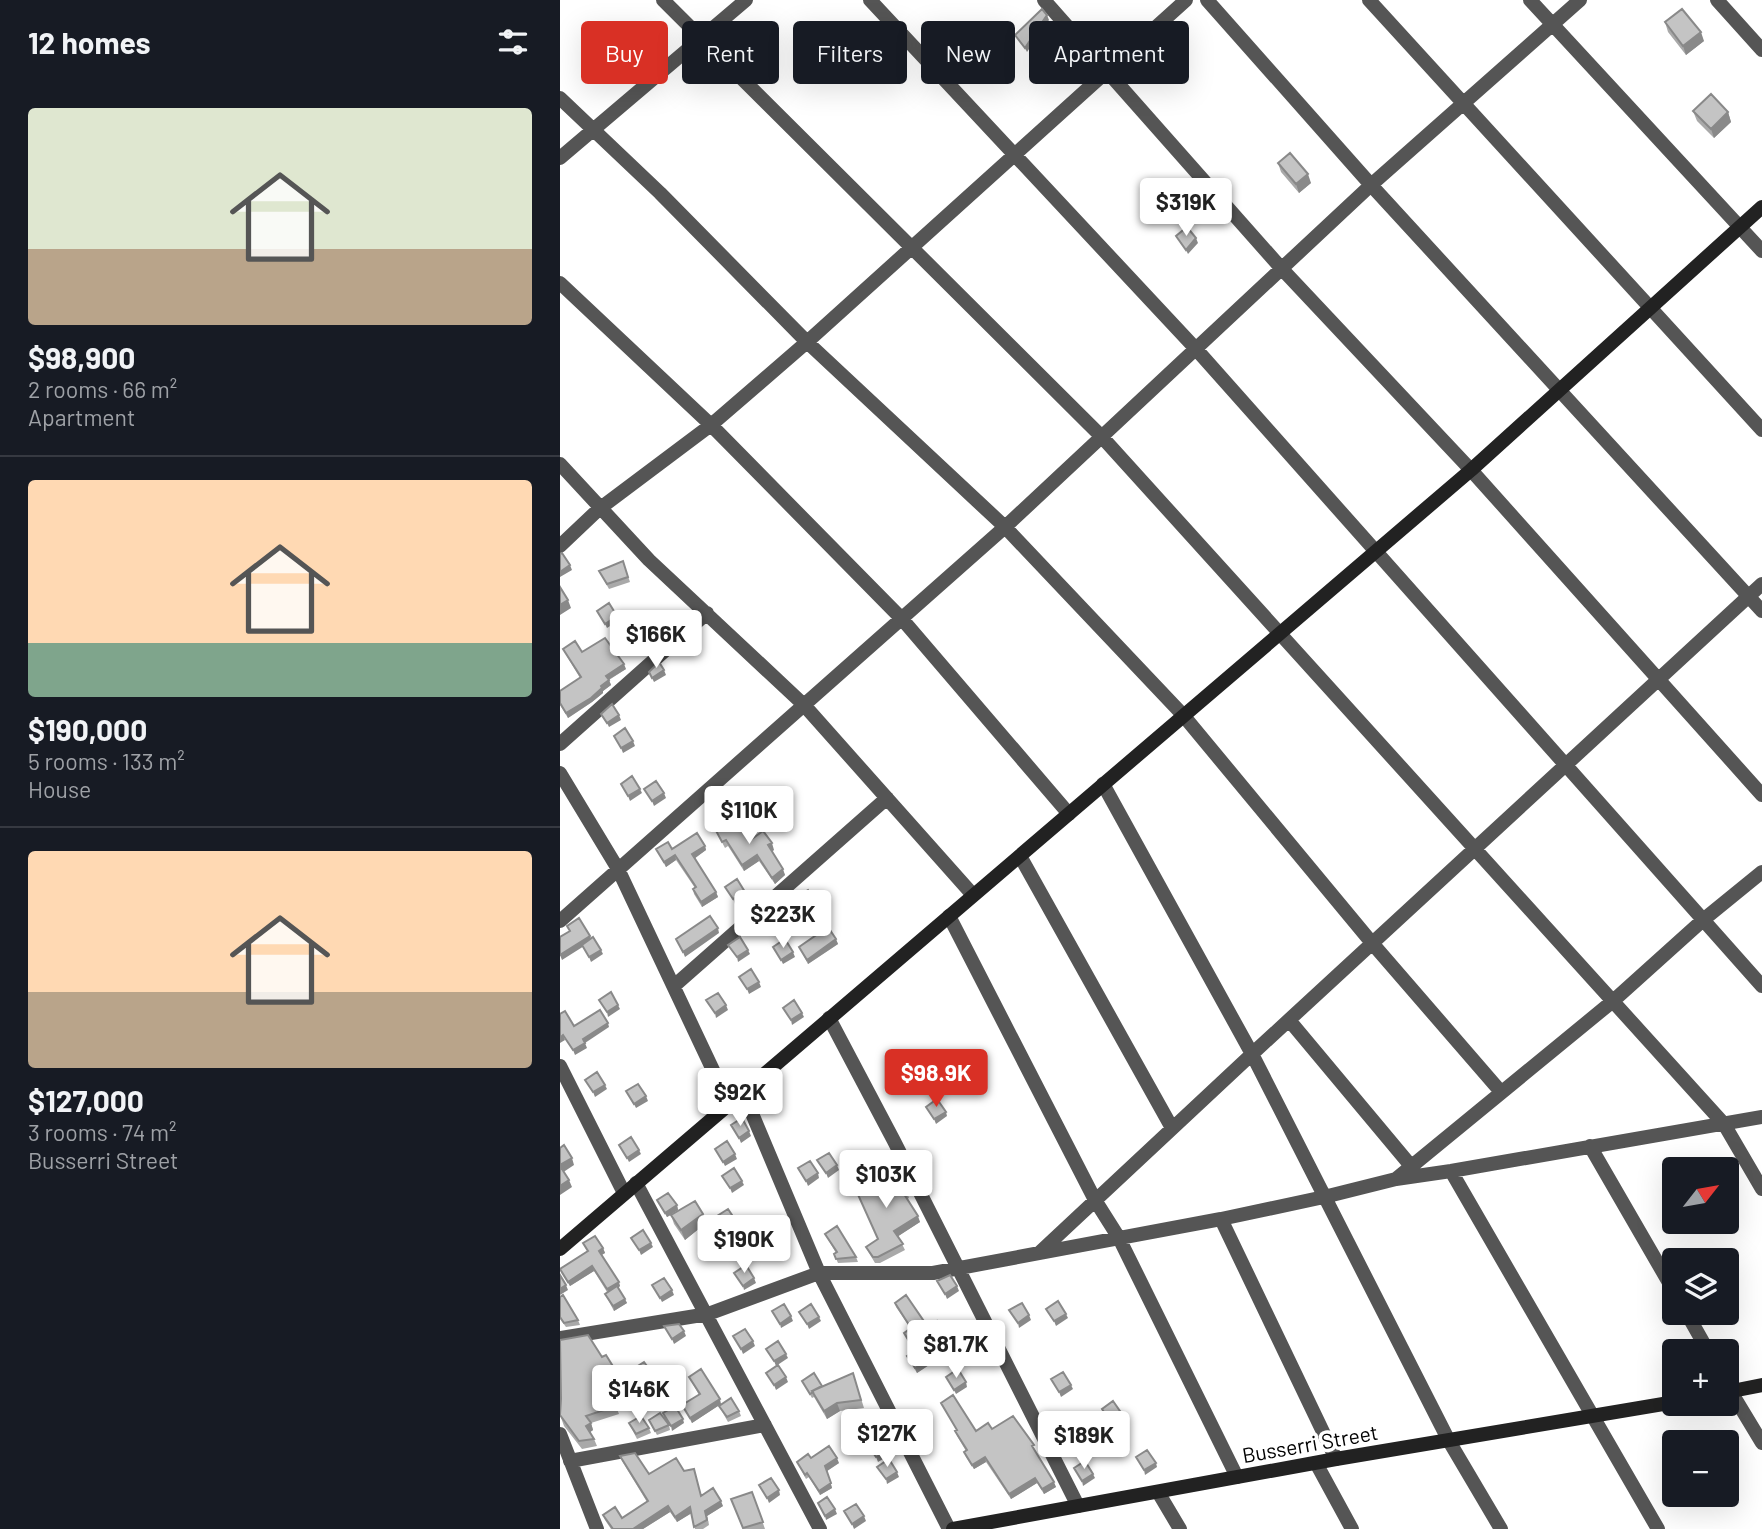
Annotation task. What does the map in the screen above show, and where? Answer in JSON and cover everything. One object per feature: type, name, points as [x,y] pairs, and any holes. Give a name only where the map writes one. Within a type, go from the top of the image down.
[{"type":"street","points":[[663,0],[684,21]]},
{"type":"street","points":[[721,21],[746,0]]},
{"type":"street","points":[[870,0],[1196,349],[1762,986]]},
{"type":"street","points":[[1044,0],[1063,21]]},
{"type":"street","points":[[1163,21],[1186,0]]},
{"type":"street","points":[[1207,0],[1371,185],[1762,611]]},
{"type":"street","points":[[1369,0],[1762,430]]},
{"type":"street","points":[[1530,0],[1762,251]]},
{"type":"street","points":[[560,921],[1005,527],[1371,185],[1580,0]]},
{"type":"street","points":[[1717,0],[1762,50]]},
{"type":"street","points":[[560,158],[682,54]]},
{"type":"street","points":[[747,84],[1102,437],[1724,1124],[1762,1189]]},
{"type":"street","points":[[560,546],[599,509],[711,425],[807,342],[1093,84]]},
{"type":"street","points":[[1119,84],[1282,268],[1471,470],[1762,795]]},
{"type":"street","points":[[560,98],[807,342],[1005,527],[1183,715],[1373,943],[1502,1092]]},
{"type":"street","points":[[560,1249],[1471,470],[1762,207]]},
{"type":"street","points":[[560,282],[711,425],[902,619],[1069,814]]},
{"type":"street","points":[[560,464],[649,560],[804,705],[973,895]]},
{"type":"street","points":[[1039,1253],[1762,584]]},
{"type":"street","points":[[560,744],[707,613]]},
{"type":"street","points":[[560,773],[618,869],[729,1104]]},
{"type":"street","points":[[1103,784],[1252,1054],[1449,1441],[1501,1529]]},
{"type":"street","points":[[674,986],[887,798]]},
{"type":"street","points":[[1020,856],[1172,1128]]},
{"type":"street","points":[[1396,1179],[1613,1001],[1703,920],[1762,872]]},
{"type":"street","points":[[949,916],[1095,1200],[1119,1238],[1237,1477]]},
{"type":"street","points":[[829,1018],[1078,1506]]},
{"type":"street","points":[[1289,1020],[1411,1166]]},
{"type":"street","points":[[560,1066],[624,1194]]},
{"type":"street","points":[[743,1092],[819,1273],[951,1529]]},
{"type":"street","points":[[560,1338],[708,1314],[819,1273],[933,1273],[958,1269],[1221,1219],[1396,1179],[1762,1117]]},
{"type":"street","points":[[1590,1146],[1662,1271]]},
{"type":"street","points":[[1451,1171],[1658,1529]]},
{"type":"street","points":[[636,1183],[820,1529]]},
{"type":"street","points":[[1221,1219],[1336,1459]]},
{"type":"street","points":[[1739,1388],[1762,1385]]},
{"type":"street","name":"Busserri Street","points":[[951,1529],[1007,1524],[1078,1506],[1662,1404]]},
{"type":"street","points":[[1739,1407],[1762,1443]]},
{"type":"street","points":[[570,1461],[765,1424]]},
{"type":"street","points":[[560,1434],[597,1529]]},
{"type":"street","points":[[1316,1463],[1352,1529]]},
{"type":"street","points":[[1158,1492],[1180,1529]]},
{"type":"building","points":[[1042,9],[1047,15],[1043,21],[1030,21]]},
{"type":"building","points":[[1682,9],[1701,32],[1683,46],[1665,22]]},
{"type":"building","points":[[1029,22],[1029,42],[1025,48],[1015,35]]},
{"type":"building","points":[[1711,94],[1728,112],[1711,129],[1693,111]]},
{"type":"building","points":[[1290,153],[1308,174],[1296,184],[1278,163]]},
{"type":"building","points":[[1187,227],[1196,238],[1186,250],[1176,236]]},
{"type":"building","points":[[562,553],[570,565],[560,572],[560,554]]},
{"type":"building","points":[[623,561],[628,577],[607,584],[599,571]]},
{"type":"building","points":[[560,587],[568,600],[560,605]]},
{"type":"building","points":[[609,603],[617,616],[605,624],[597,611]]},
{"type":"building","points":[[605,638],[624,664],[606,676],[609,680],[591,698],[566,713],[560,703],[560,691],[581,677],[563,649],[575,641],[582,652]]},
{"type":"building","points":[[659,662],[664,670],[652,678],[649,672]]},
{"type":"building","points":[[612,704],[619,715],[607,723],[601,714]]},
{"type":"building","points":[[625,728],[633,741],[621,748],[614,736]]},
{"type":"building","points":[[632,776],[640,789],[628,796],[621,784]]},
{"type":"building","points":[[656,781],[664,793],[652,801],[644,789]]},
{"type":"building","points":[[734,816],[749,841],[763,831],[772,843],[768,845],[783,869],[772,878],[757,855],[742,865],[726,840],[722,842],[714,827]]},
{"type":"building","points":[[697,833],[705,846],[692,854],[716,892],[701,902],[693,889],[696,887],[675,855],[664,862],[656,849],[668,842],[672,849]]},
{"type":"building","points":[[737,879],[745,892],[733,899],[725,887]]},
{"type":"building","points":[[808,890],[816,902],[804,910],[796,897]]},
{"type":"building","points":[[819,911],[827,923],[815,931],[807,918]]},
{"type":"building","points":[[710,916],[718,928],[683,952],[676,939]]},
{"type":"building","points":[[579,918],[590,936],[560,955],[560,937],[570,931],[567,926]]},
{"type":"building","points":[[828,927],[836,939],[807,960],[799,947]]},
{"type":"building","points":[[593,937],[601,950],[589,957],[582,945]]},
{"type":"building","points":[[740,937],[748,950],[737,957],[728,945]]},
{"type":"building","points":[[785,939],[793,952],[781,960],[773,947]]},
{"type":"building","points":[[751,969],[759,982],[747,989],[739,977]]},
{"type":"building","points":[[611,992],[618,1005],[607,1012],[599,1000]]},
{"type":"building","points":[[718,993],[726,1005],[715,1013],[706,1000]]},
{"type":"building","points":[[794,1000],[802,1013],[791,1020],[783,1008]]},
{"type":"building","points":[[600,1010],[608,1023],[583,1039],[585,1043],[573,1050],[563,1035],[560,1038],[560,1014],[565,1011],[574,1026]]},
{"type":"building","points":[[597,1072],[605,1085],[593,1092],[585,1080]]},
{"type":"building","points":[[638,1084],[646,1096],[634,1104],[626,1091]]},
{"type":"building","points":[[937,1099],[946,1112],[934,1119],[926,1107]]},
{"type":"building","points":[[742,1118],[749,1131],[739,1138],[731,1125]]},
{"type":"building","points":[[631,1137],[639,1150],[627,1158],[619,1145]]},
{"type":"building","points":[[727,1141],[735,1154],[723,1162],[715,1149]]},
{"type":"building","points":[[564,1145],[572,1158],[560,1165],[560,1148]]},
{"type":"building","points":[[829,1153],[837,1165],[826,1173],[817,1160]]},
{"type":"building","points":[[810,1161],[818,1173],[806,1181],[798,1168]]},
{"type":"building","points":[[891,1161],[899,1174],[893,1178],[897,1177],[907,1192],[904,1194],[918,1216],[894,1231],[903,1244],[873,1257],[866,1247],[878,1239],[855,1188],[886,1179],[880,1169]]},
{"type":"building","points":[[560,1166],[569,1180],[560,1186]]},
{"type":"building","points":[[734,1168],[742,1181],[730,1188],[722,1176]]},
{"type":"building","points":[[668,1193],[677,1205],[665,1213],[657,1200]]},
{"type":"building","points":[[695,1201],[703,1214],[681,1230],[671,1215]]},
{"type":"building","points":[[728,1209],[736,1221],[725,1229],[717,1216]]},
{"type":"building","points":[[837,1226],[856,1257],[836,1259],[834,1254],[837,1252],[825,1234]]},
{"type":"building","points":[[643,1230],[651,1243],[639,1250],[631,1238]]},
{"type":"building","points":[[595,1236],[603,1248],[599,1251],[619,1282],[607,1289],[592,1266],[568,1282],[560,1269],[588,1251],[583,1243]]},
{"type":"building","points":[[746,1265],[754,1278],[743,1286],[734,1273]]},
{"type":"building","points":[[560,1275],[566,1285],[560,1289]]},
{"type":"building","points":[[950,1275],[957,1286],[945,1294],[937,1281]]},
{"type":"building","points":[[664,1278],[672,1290],[660,1298],[652,1285]]},
{"type":"building","points":[[617,1286],[625,1299],[613,1306],[605,1294]]},
{"type":"building","points":[[563,1295],[578,1320],[564,1323],[560,1317],[560,1297]]},
{"type":"building","points":[[906,1295],[928,1327],[937,1321],[945,1334],[920,1350],[927,1361],[915,1368],[907,1356],[915,1351],[904,1333],[911,1328],[895,1303]]},
{"type":"building","points":[[1058,1301],[1066,1314],[1054,1321],[1046,1309]]},
{"type":"building","points":[[1022,1303],[1029,1315],[1018,1323],[1009,1310]]},
{"type":"building","points":[[784,1304],[791,1316],[780,1324],[772,1311]]},
{"type":"building","points":[[811,1304],[819,1317],[807,1324],[799,1312]]},
{"type":"building","points":[[679,1324],[684,1331],[672,1339],[664,1326]]},
{"type":"building","points":[[745,1329],[753,1341],[741,1349],[733,1336]]},
{"type":"building","points":[[588,1335],[602,1357],[606,1355],[614,1368],[603,1375],[616,1406],[586,1416],[591,1423],[586,1426],[594,1439],[579,1441],[560,1415],[560,1340]]},
{"type":"building","points":[[778,1341],[786,1354],[774,1361],[766,1349]]},
{"type":"building","points":[[644,1362],[653,1374],[641,1382],[633,1369]]},
{"type":"building","points":[[778,1365],[786,1377],[774,1385],[766,1373]]},
{"type":"building","points":[[701,1369],[720,1399],[690,1418],[682,1405],[700,1394],[689,1377]]},
{"type":"building","points":[[958,1369],[966,1382],[954,1390],[946,1377]]},
{"type":"building","points":[[1063,1372],[1071,1385],[1059,1392],[1051,1379]]},
{"type":"building","points":[[814,1373],[822,1386],[810,1394],[802,1381]]},
{"type":"building","points":[[853,1373],[861,1400],[837,1403],[824,1411],[812,1391]]},
{"type":"building","points":[[953,1395],[976,1431],[988,1423],[992,1429],[1013,1416],[1034,1445],[1032,1446],[1054,1482],[1042,1489],[1035,1478],[1009,1494],[985,1457],[972,1465],[964,1452],[967,1450],[955,1431],[957,1430],[941,1403]]},
{"type":"building","points":[[731,1398],[739,1411],[727,1417],[719,1406]]},
{"type":"building","points":[[1113,1401],[1122,1414],[1110,1421],[1102,1409]]},
{"type":"building","points":[[675,1406],[683,1419],[671,1426],[663,1413]]},
{"type":"building","points":[[660,1413],[669,1425],[655,1431],[649,1420]]},
{"type":"building","points":[[641,1416],[649,1428],[636,1434],[629,1423]]},
{"type":"building","points":[[1072,1417],[1080,1430],[1068,1438],[1061,1425]]},
{"type":"building","points":[[880,1437],[888,1450],[876,1457],[868,1445]]},
{"type":"building","points":[[829,1446],[837,1458],[825,1466],[831,1483],[819,1491],[797,1462],[808,1454],[811,1458]]},
{"type":"building","points":[[1147,1450],[1156,1463],[1144,1470],[1136,1457]]},
{"type":"building","points":[[635,1453],[649,1474],[676,1458],[684,1471],[694,1469],[701,1496],[713,1488],[721,1501],[705,1511],[707,1520],[694,1527],[690,1507],[675,1517],[668,1506],[633,1529],[613,1529],[603,1515],[615,1507],[622,1518],[648,1501],[620,1456]]},
{"type":"building","points":[[889,1459],[897,1472],[886,1479],[877,1467]]},
{"type":"building","points":[[1085,1461],[1093,1474],[1082,1481],[1074,1468]]},
{"type":"building","points":[[771,1478],[779,1490],[767,1498],[759,1485]]},
{"type":"building","points":[[752,1492],[763,1522],[743,1528],[731,1499]]},
{"type":"building","points":[[827,1497],[835,1509],[825,1516],[818,1503]]},
{"type":"building","points":[[856,1504],[864,1516],[852,1524],[844,1511]]}]
